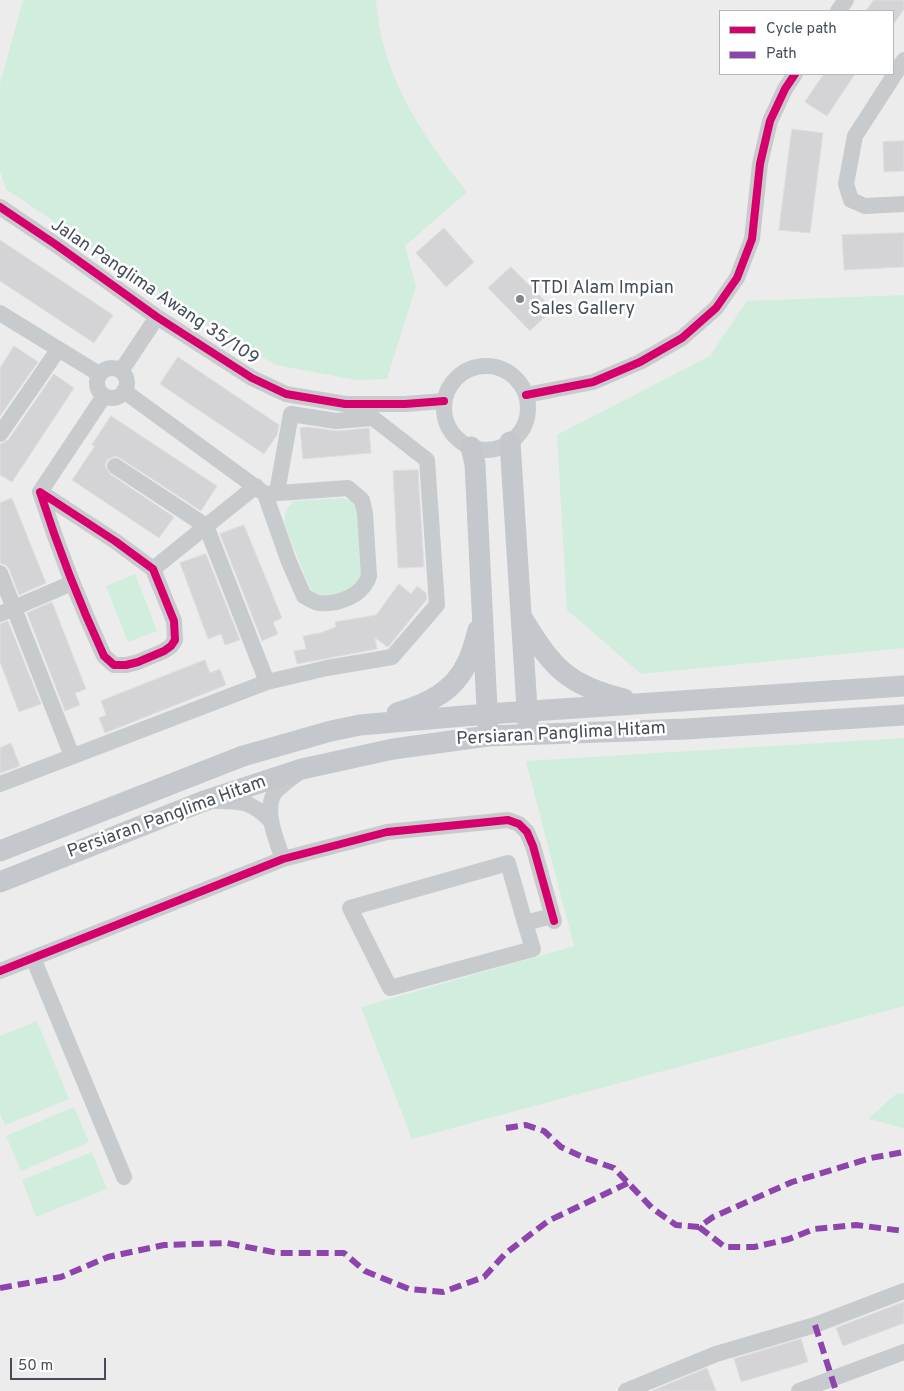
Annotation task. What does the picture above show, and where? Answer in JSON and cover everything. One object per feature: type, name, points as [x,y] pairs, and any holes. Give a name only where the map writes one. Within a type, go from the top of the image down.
[{"type":"main road","points":[[510,442],[529,735]]},
{"type":"main road","points":[[471,447],[475,464],[488,736]]},
{"type":"main road","points":[[522,617],[536,641],[571,679],[599,693],[644,704]]},
{"type":"main road","points":[[360,725],[425,704],[448,690],[467,664],[482,618]]},
{"type":"main road","name":"Persiaran Panglima Hitam","points":[[0,851],[243,756],[360,725],[487,714],[904,686]]},
{"type":"main road","name":"Persiaran Panglima Hitam","points":[[0,882],[204,801],[302,769],[393,749],[488,736],[686,728],[904,715]]},
{"type":"street","points":[[904,60],[855,136],[846,184],[851,200],[865,206],[904,204]]},
{"type":"street","points":[[526,395],[594,382],[640,362],[682,338],[716,308],[736,278],[752,239],[760,164],[770,122],[785,89],[794,75]]},
{"type":"street","name":"Jalan Panglima Awang 35/109","points":[[0,207],[157,317],[252,378],[286,394],[345,404],[444,402]]},
{"type":"street","points":[[1,316],[99,374]]},
{"type":"street","points":[[121,371],[157,317]]},
{"type":"street","points":[[0,434],[58,350]]},
{"type":"street","points":[[484,366],[498,368],[510,374],[520,383],[526,395],[528,408],[526,421],[520,432],[510,442],[498,448],[485,450],[471,447],[459,440],[449,429],[444,416],[444,402],[448,388],[457,376],[470,369],[484,366]]},
{"type":"street","points":[[112,368],[121,371],[126,382],[124,391],[117,396],[104,396],[97,384],[99,374],[112,368]]},
{"type":"street","points":[[124,391],[266,491]]},
{"type":"street","points":[[40,492],[104,396]]},
{"type":"street","points":[[0,784],[267,682],[327,668],[392,657],[437,605],[427,460],[373,418],[336,421],[291,414],[266,491],[289,562],[304,596],[318,603],[337,602],[355,594],[366,585],[369,576],[362,500],[348,488],[266,491],[206,526],[153,569]]},
{"type":"street","points":[[115,466],[206,526],[267,682]]},
{"type":"street","points":[[40,492],[115,541],[153,569],[174,621],[174,640],[171,646],[164,651],[126,665],[114,665],[104,656],[72,583],[40,492]]},
{"type":"street","points":[[55,538],[55,527],[60,521],[69,519],[83,521]]},
{"type":"street","points":[[0,573],[7,611],[72,756]]},
{"type":"street","points":[[7,611],[72,583]]},
{"type":"street","points":[[283,859],[270,820],[272,800],[275,792],[302,769]]},
{"type":"street","points":[[204,801],[249,803],[259,809],[270,820]]},
{"type":"street","points":[[0,971],[283,859],[386,832],[508,820],[519,824],[527,832],[533,846],[553,918],[525,923]]},
{"type":"street","points":[[508,863],[525,923],[533,949],[390,988],[350,908],[508,863]]},
{"type":"street","points":[[33,958],[124,1177]]},
{"type":"street","points":[[626,1391],[716,1354],[815,1325],[904,1290]]},
{"type":"street","points":[[799,1391],[904,1352]]},
{"type":"green space","points":[[23,0],[376,0],[386,53],[406,103],[434,149],[467,192],[405,246],[416,286],[387,379],[356,380],[276,365],[207,325],[6,189],[0,171],[0,84]]},
{"type":"green space","points":[[904,295],[904,648],[641,674],[567,610],[557,435],[710,356],[747,301]]},
{"type":"green space","points":[[342,498],[355,502],[359,510],[364,572],[355,584],[344,591],[324,595],[316,594],[310,588],[284,523],[286,510],[294,501]]},
{"type":"green space","points":[[135,574],[157,631],[128,642],[106,586]]},
{"type":"green space","points":[[904,738],[904,1006],[412,1139],[361,1007],[574,946],[526,761]]},
{"type":"green space","points":[[37,1021],[69,1099],[5,1125],[0,1113],[0,1036]]},
{"type":"green space","points":[[904,1093],[904,1128],[868,1119],[896,1094]]},
{"type":"green space","points":[[74,1107],[89,1142],[21,1171],[6,1136]]},
{"type":"green space","points":[[92,1152],[107,1189],[36,1217],[22,1180]]},
{"type":"building","points":[[874,0],[904,0],[904,9],[894,24],[894,10],[867,10]]},
{"type":"building","points":[[823,75],[854,75],[827,116],[805,102]]},
{"type":"building","points":[[792,129],[823,133],[810,233],[779,230]]},
{"type":"building","points":[[904,141],[904,171],[884,172],[883,142]]},
{"type":"building","points":[[444,228],[474,262],[446,287],[416,253]]},
{"type":"building","points":[[904,233],[904,267],[844,270],[842,235]]},
{"type":"building","points":[[0,240],[113,315],[94,343],[0,281]]},
{"type":"building","name":"TTDI Alam Impian Sales Gallery","points":[[511,267],[553,309],[530,331],[488,288]]},
{"type":"building","points":[[14,346],[38,362],[0,416],[0,368]]},
{"type":"building","points":[[178,357],[279,425],[277,435],[264,454],[160,384]]},
{"type":"building","points":[[54,374],[74,388],[12,482],[0,475],[0,444],[8,440]]},
{"type":"building","points":[[111,416],[217,486],[201,511],[120,458],[115,456],[107,460],[105,466],[110,474],[174,517],[159,538],[72,480],[95,446],[92,445]]},
{"type":"building","points":[[308,427],[337,431],[369,428],[371,453],[303,459],[300,428]]},
{"type":"building","points":[[418,470],[424,567],[398,568],[393,471]]},
{"type":"building","points":[[12,498],[46,583],[19,595],[9,569],[6,565],[0,563],[0,503]]},
{"type":"building","points":[[244,525],[282,618],[273,622],[278,634],[262,641],[220,534]]},
{"type":"building","points":[[206,554],[240,640],[225,645],[221,634],[208,639],[180,563]]},
{"type":"building","points":[[399,584],[411,594],[417,586],[426,593],[427,599],[388,647],[375,638],[377,649],[297,664],[294,651],[306,649],[303,636],[320,633],[336,627],[335,622],[376,615]]},
{"type":"building","points":[[52,602],[86,689],[75,693],[80,705],[65,711],[27,613]]},
{"type":"building","points":[[8,621],[41,704],[19,712],[0,662],[0,624]]},
{"type":"building","points":[[205,660],[210,673],[220,669],[226,685],[105,733],[99,718],[106,715],[101,701]]},
{"type":"building","points":[[11,743],[20,766],[0,773],[0,748]]},
{"type":"building","points":[[904,1302],[904,1323],[843,1346],[836,1328]]},
{"type":"building","points":[[801,1339],[808,1362],[741,1382],[734,1359]]},
{"type":"building","points":[[707,1368],[716,1391],[652,1391]]},
{"type":"marked path","points":[[506,1128],[526,1125],[544,1131],[561,1147],[614,1168],[652,1208],[676,1225],[699,1227],[713,1217],[792,1182],[871,1158],[904,1152]]},
{"type":"marked path","points":[[0,1288],[61,1277],[108,1257],[164,1245],[227,1243],[278,1253],[344,1253],[365,1271],[409,1289],[443,1292],[484,1277],[505,1254],[548,1221],[628,1183]]},
{"type":"marked path","points":[[699,1227],[725,1247],[754,1247],[789,1239],[814,1229],[856,1225],[904,1231]]},
{"type":"marked path","points":[[815,1325],[836,1391]]},
{"type":"cycle path","points":[[526,395],[593,382],[640,362],[682,338],[716,308],[737,278],[752,239],[760,164],[770,121],[785,89],[794,75]]},
{"type":"cycle path","points":[[0,207],[157,317],[252,378],[286,394],[345,404],[405,404],[444,401]]},
{"type":"cycle path","points":[[40,492],[115,541],[153,569],[174,621],[175,640],[171,646],[138,662],[126,665],[114,665],[104,656],[69,575],[40,492]]},
{"type":"cycle path","points":[[0,971],[283,859],[387,832],[508,820],[519,824],[527,832],[533,846],[554,921]]},
{"type":"place","name":"TTDI Alam Impian Sales Gallery","points":[[520,299]]}]
